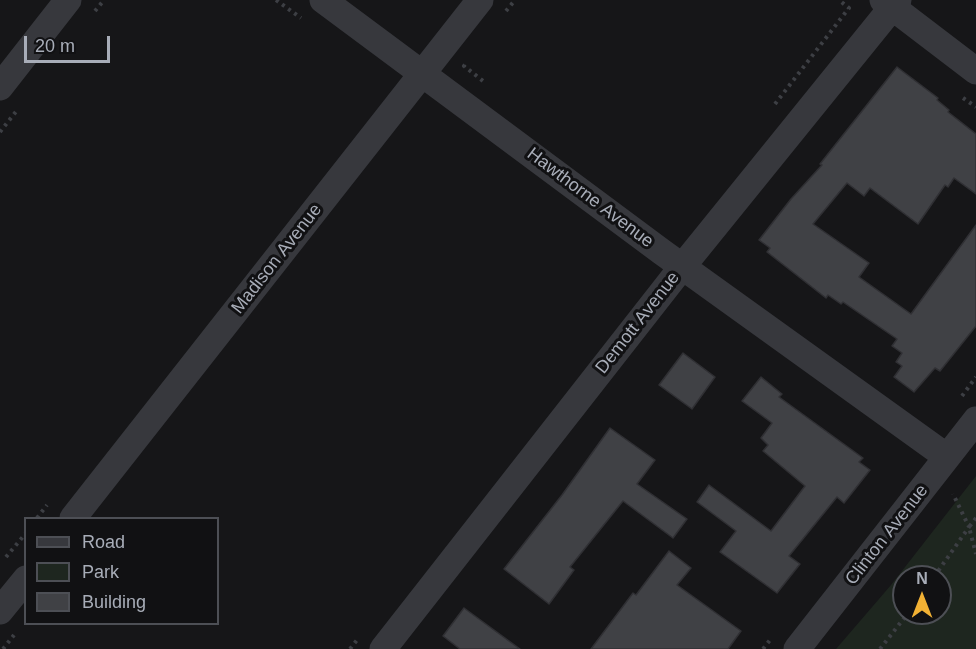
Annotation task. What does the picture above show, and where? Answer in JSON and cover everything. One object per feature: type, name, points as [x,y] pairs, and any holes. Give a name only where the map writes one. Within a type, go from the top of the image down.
[{"type":"street","points":[[0,87],[68,0]]},
{"type":"street","name":"Hawthorne Avenue","points":[[323,0],[682,267],[947,457]]},
{"type":"street","name":"Madison Avenue","points":[[75,517],[480,0]]},
{"type":"street","points":[[891,2],[976,71]]},
{"type":"street","name":"Demott Avenue","points":[[383,649],[891,2]]},
{"type":"street","name":"Clinton Avenue","points":[[797,649],[976,420]]},
{"type":"street","points":[[0,611],[24,581]]},
{"type":"path","points":[[276,0],[305,21]]},
{"type":"path","points":[[500,19],[515,0]]},
{"type":"path","points":[[471,57],[464,66],[492,88]]},
{"type":"path","points":[[957,93],[976,107]]},
{"type":"path","points":[[38,517],[51,500]]},
{"type":"path","points":[[960,507],[969,527],[976,554]]},
{"type":"path","points":[[942,565],[976,518]]},
{"type":"path","points":[[0,565],[24,535]]},
{"type":"path","points":[[880,649],[899,625]]},
{"type":"path","points":[[350,649],[364,631]]},
{"type":"path","points":[[763,649],[770,640]]},
{"type":"green space","points":[[976,476],[976,649],[836,649],[892,584],[892,625],[952,625],[952,565],[907,565]]},
{"type":"building","points":[[897,67],[938,98],[937,100],[949,110],[948,112],[976,134],[976,194],[954,178],[948,187],[945,185],[918,224],[870,188],[864,196],[847,183],[813,224],[869,263],[859,277],[911,314],[976,225],[976,326],[940,371],[935,368],[914,392],[894,377],[902,366],[896,362],[902,353],[892,346],[897,339],[843,302],[841,304],[828,295],[826,298],[767,252],[770,248],[759,240],[791,199],[822,165],[820,164]]},
{"type":"building","points":[[683,353],[715,377],[692,409],[659,385]]},
{"type":"building","points":[[761,377],[782,394],[779,397],[863,458],[859,462],[870,470],[844,503],[837,497],[789,556],[800,564],[777,593],[720,552],[736,531],[697,502],[709,485],[771,531],[805,486],[763,451],[768,445],[761,438],[772,423],[742,401]]},
{"type":"building","points":[[610,428],[655,460],[637,484],[687,519],[673,538],[623,501],[570,567],[574,570],[549,604],[504,569],[562,495]]},
{"type":"building","points":[[669,551],[691,568],[677,585],[741,631],[728,649],[591,649],[633,593],[636,595]]},
{"type":"building","points":[[464,608],[520,649],[460,649],[443,636]]}]
